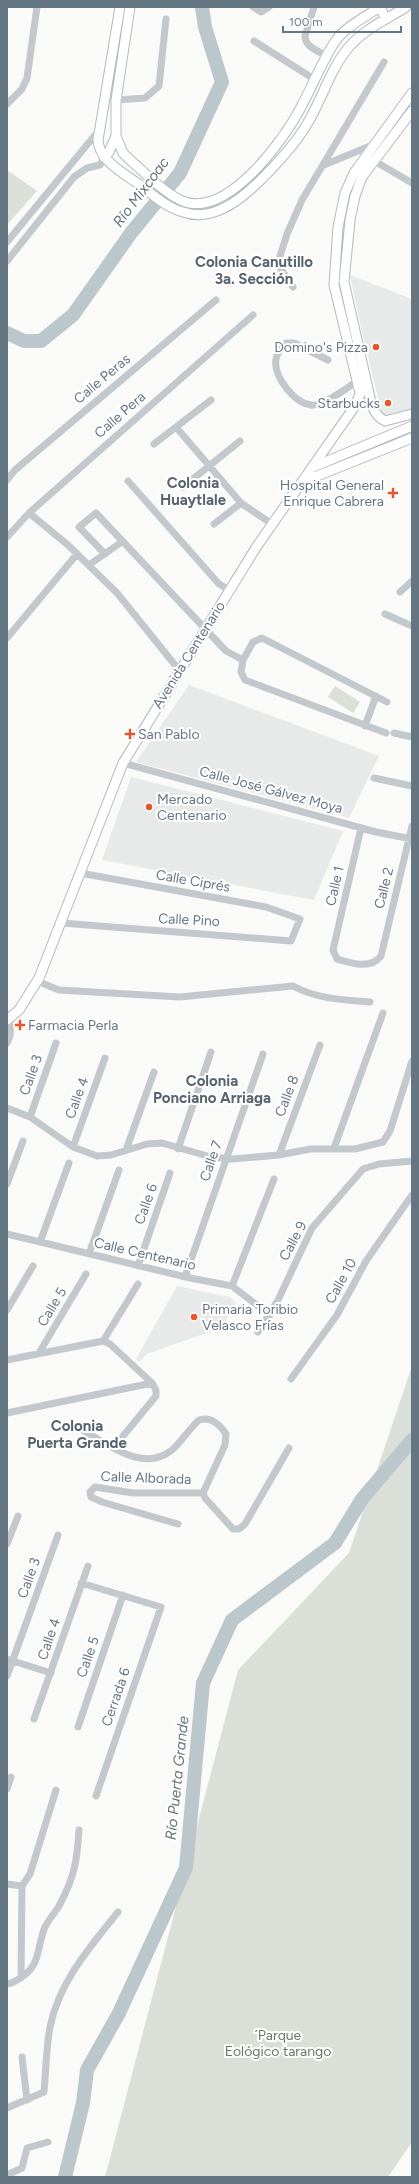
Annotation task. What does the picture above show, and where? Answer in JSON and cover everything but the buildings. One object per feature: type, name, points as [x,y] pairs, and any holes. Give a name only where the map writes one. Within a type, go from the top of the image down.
[{"type":"main road","points":[[120,7],[98,142],[104,157],[123,173],[168,206],[183,212],[196,214],[210,213],[226,207],[241,196],[289,150],[307,125],[348,47],[359,37],[406,7]]},
{"type":"main road","points":[[130,7],[116,100],[116,136],[123,153],[128,158],[176,198],[186,203],[209,202],[236,188],[280,141],[301,107],[326,56],[337,39],[349,27],[380,7],[386,19]]},
{"type":"main road","name":"Avenida Centenario","points":[[369,158],[374,144],[412,94]]},
{"type":"main road","name":"Avenida Centenario","points":[[9,1019],[19,1010],[38,979],[123,763],[205,628],[272,524],[356,406],[362,381],[338,305],[334,285],[335,254],[345,193],[354,173],[388,140],[412,110]]},
{"type":"main road","points":[[104,157],[109,152],[116,136]]},
{"type":"main road","points":[[362,381],[378,418],[385,421],[412,414]]},
{"type":"main road","points":[[313,466],[412,426]]},
{"type":"main road","points":[[302,482],[412,438]]},
{"type":"street","points":[[7,104],[22,90],[27,78],[37,7]]},
{"type":"street","points":[[253,7],[261,12],[268,7]]},
{"type":"street","points":[[314,7],[304,36],[305,41],[309,46],[326,56]]},
{"type":"street","points":[[116,100],[145,98],[158,86],[166,19]]},
{"type":"street","points":[[254,41],[314,79]]},
{"type":"street","points":[[293,287],[280,268],[280,256],[302,200],[384,62]]},
{"type":"street","points":[[7,242],[100,129]]},
{"type":"street","points":[[324,165],[374,144],[388,140]]},
{"type":"street","points":[[7,261],[74,177],[87,168],[100,165],[104,157]]},
{"type":"street","points":[[369,158],[412,183]]},
{"type":"street","name":"Calle Peras","points":[[7,480],[15,470],[216,300]]},
{"type":"street","name":"Calle Pera","points":[[7,537],[29,513],[253,315]]},
{"type":"street","points":[[328,360],[294,343],[286,343],[276,359],[278,373],[288,389],[299,401],[310,405],[319,405],[362,381]]},
{"type":"street","points":[[154,444],[212,400]]},
{"type":"street","points":[[176,427],[241,503],[272,524]]},
{"type":"street","points":[[183,487],[210,467],[240,441]]},
{"type":"street","points":[[128,481],[219,584],[229,590]]},
{"type":"street","points":[[214,524],[241,503]]},
{"type":"street","points":[[29,513],[77,554],[117,593],[179,670]]},
{"type":"street","points":[[105,554],[79,527],[96,513],[226,651],[243,660]]},
{"type":"street","points":[[89,565],[123,541]]},
{"type":"street","points":[[7,638],[77,554]]},
{"type":"street","points":[[400,592],[412,581]]},
{"type":"street","points":[[385,614],[412,626]]},
{"type":"street","points":[[386,733],[245,680],[240,672],[243,660],[253,642],[262,638],[387,702]]},
{"type":"street","points":[[366,726],[376,696]]},
{"type":"street","points":[[394,733],[412,737]]},
{"type":"street","name":"Calle José Gálvez Moya","points":[[123,763],[361,828],[411,838]]},
{"type":"street","points":[[374,778],[412,786]]},
{"type":"street","name":"Calle 2","points":[[381,956],[411,838],[412,826]]},
{"type":"street","name":"Calle 1","points":[[361,828],[333,950],[337,959],[361,965],[372,963],[381,956]]},
{"type":"street","name":"Calle Ciprés","points":[[80,873],[266,907],[272,911],[300,919]]},
{"type":"street","name":"Calle Pino","points":[[61,923],[291,941],[300,919]]},
{"type":"street","points":[[38,979],[59,990],[180,997],[293,986],[306,993],[330,998],[370,1002]]},
{"type":"street","points":[[334,1148],[383,1013]]},
{"type":"street","points":[[7,1043],[10,1036],[9,1019]]},
{"type":"street","name":"Calle 3","points":[[30,1117],[56,1043]]},
{"type":"street","name":"Calle 8","points":[[279,1155],[320,1045]]},
{"type":"street","points":[[178,1149],[211,1052]]},
{"type":"street","name":"Calle 7","points":[[185,1277],[225,1159],[263,1054]]},
{"type":"street","name":"Calle 4","points":[[73,1147],[105,1058]]},
{"type":"street","points":[[7,1108],[30,1117],[73,1147],[97,1156],[111,1155],[126,1150],[162,1143],[178,1149],[225,1159],[279,1155],[310,1149],[355,1149],[383,1142],[390,1131],[412,1061]]},
{"type":"street","points":[[126,1150],[154,1072]]},
{"type":"street","points":[[7,1184],[23,1141]]},
{"type":"street","name":"Calle 9","points":[[258,1332],[270,1315],[312,1228],[363,1168],[379,1164],[412,1161]]},
{"type":"street","points":[[40,1242],[69,1163]]},
{"type":"street","points":[[89,1254],[119,1170]]},
{"type":"street","name":"Calle 6","points":[[138,1266],[170,1173]]},
{"type":"street","points":[[232,1286],[274,1179]]},
{"type":"street","name":"Calle 10","points":[[291,1379],[337,1315],[366,1261],[412,1195]]},
{"type":"street","name":"Calle Centenario","points":[[7,1234],[185,1277],[232,1286],[270,1315]]},
{"type":"street","points":[[7,1310],[33,1266]]},
{"type":"street","name":"Calle 5","points":[[40,1353],[86,1274]]},
{"type":"street","points":[[103,1341],[138,1284]]},
{"type":"street","points":[[7,1360],[103,1341],[110,1344],[152,1383],[156,1390],[156,1396],[114,1447]]},
{"type":"street","points":[[7,1413],[152,1383]]},
{"type":"street","points":[[84,1431],[128,1456],[137,1459],[159,1457],[170,1451],[199,1420],[205,1418],[213,1420],[226,1434],[225,1445],[203,1493]]},
{"type":"street","name":"Calle Alborada","points":[[178,1524],[102,1502],[91,1497],[90,1492],[95,1487],[133,1493],[203,1493],[205,1498],[233,1529],[239,1528],[245,1524],[289,1448]]},
{"type":"street","points":[[7,1544],[18,1516]]},
{"type":"street","name":"Calle 3","points":[[7,1676],[10,1660],[58,1535]]},
{"type":"street","name":"Calle 4","points":[[34,1719],[88,1566]]},
{"type":"street","points":[[81,1583],[123,1595]]},
{"type":"street","name":"Calle 5","points":[[78,1726],[123,1595]]},
{"type":"street","name":"Cerrada 6","points":[[96,1796],[161,1607],[123,1595]]},
{"type":"street","points":[[10,1660],[51,1673]]},
{"type":"street","points":[[7,1789],[11,1777]]},
{"type":"street","points":[[21,1978],[22,1886],[30,1874],[56,1790]]},
{"type":"street","points":[[7,1984],[21,1978],[32,1970],[38,1959],[42,1936],[46,1925],[56,1911],[72,1881],[77,1864],[79,1830]]},
{"type":"street","points":[[7,1884],[22,1886]]},
{"type":"street","points":[[7,2108],[44,2092],[50,2027],[61,1993],[77,1964],[118,1912]]},
{"type":"street","points":[[22,2057],[27,2100]]},
{"type":"street","points":[[7,2175],[22,2168],[27,2148],[48,2142]]},
{"type":"shaded area","points":[[350,275],[412,299],[412,408],[387,417],[382,414]]},
{"type":"shaded area","points":[[189,685],[379,756],[349,818],[136,762]]},
{"type":"shaded area","points":[[131,777],[343,831],[314,900],[102,860]]},
{"type":"shaded area","name":"Primaria Toribio Velasco Frías","points":[[177,1286],[230,1297],[236,1303],[218,1334],[212,1331],[147,1354],[139,1362],[136,1359]]},
{"type":"green space","points":[[7,170],[37,191],[7,225]]},
{"type":"green space","points":[[335,686],[360,702],[353,713],[328,697]]},
{"type":"green space","name":"´Parque Eológico tarango","points":[[412,1366],[412,2142],[388,2177],[105,2177],[238,1670],[349,1553]]},
{"type":"waterway","name":"Río Mixcoac","points":[[7,333],[24,341],[41,341],[73,315],[131,233],[180,173],[222,82],[205,27],[202,7]]},
{"type":"waterway","name":"Río Puerta Grande","points":[[65,2177],[83,2103],[87,2070],[119,2013],[186,1868],[203,1683],[232,1620],[335,1543],[362,1499],[412,1440]]},
{"type":"place","name":"Domino's Pizza","points":[[376,347]]},
{"type":"place","name":"Starbucks","points":[[388,403]]},
{"type":"place","name":"Hospital General Enrique Cabrera","points":[[393,493]]},
{"type":"place","name":"San Pablo","points":[[130,734]]},
{"type":"place","name":"Mercado Centenario","points":[[149,807]]},
{"type":"place","name":"Farmacia Perla","points":[[20,1025]]},
{"type":"place","name":"Primaria Toribio Velasco Frías","points":[[194,1317]]},
{"type":"district","name":"Colonia Canutillo 3a. Sección","points":[[254,270]]},
{"type":"district","name":"Colonia Huaytlale","points":[[193,492]]},
{"type":"district","name":"Colonia Ponciano Arriaga","points":[[212,1090]]},
{"type":"district","name":"Colonia Puerta Grande","points":[[77,1434]]}]
